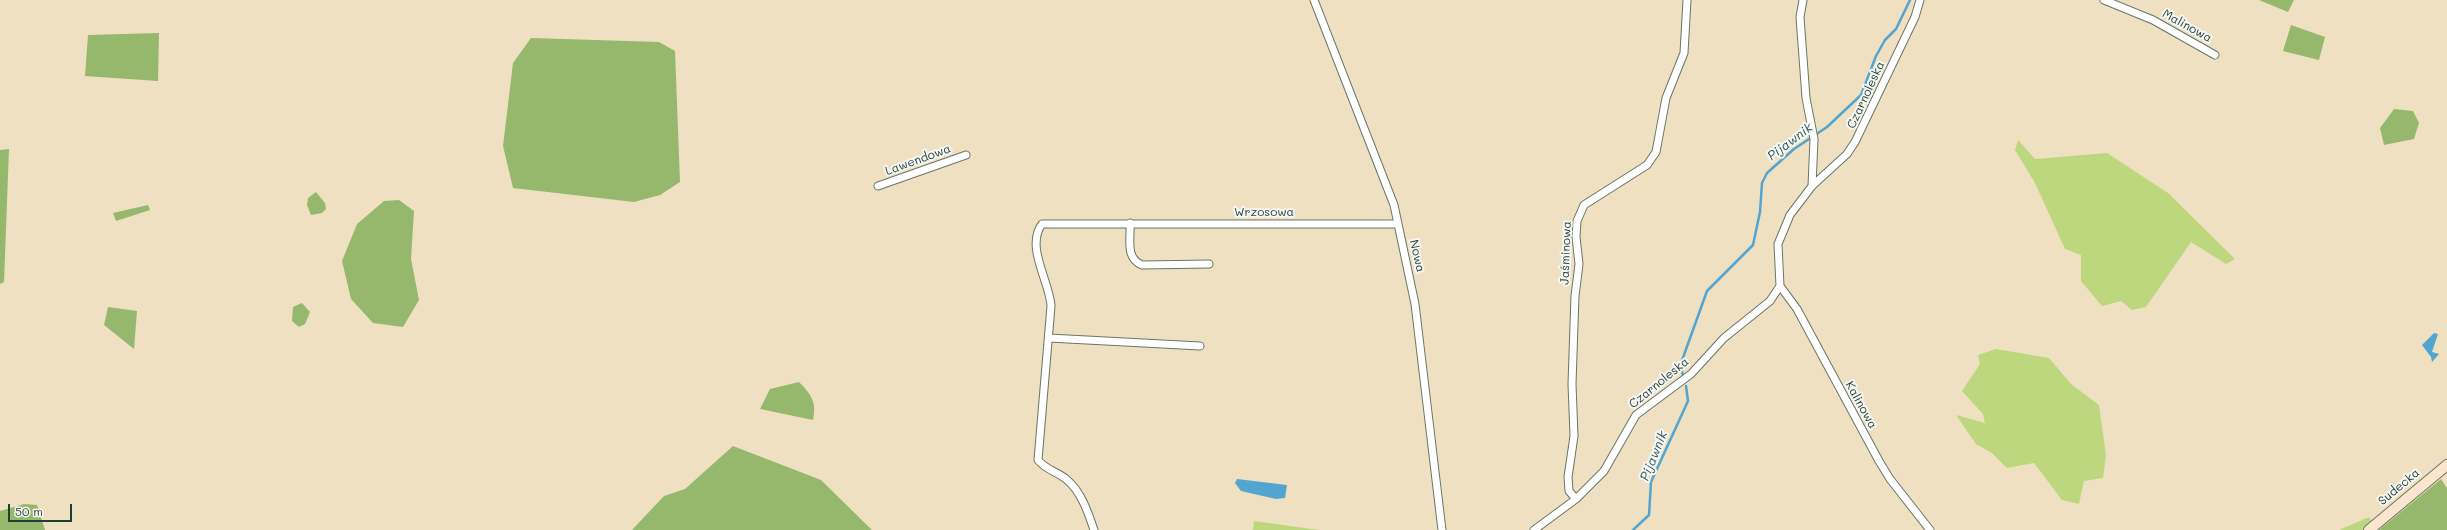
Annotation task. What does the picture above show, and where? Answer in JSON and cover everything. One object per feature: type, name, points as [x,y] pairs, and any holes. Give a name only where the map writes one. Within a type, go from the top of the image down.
[{"type":"main road","name":"Sudecka","points":[[2369,530],[2447,465]]},
{"type":"street","name":"Nowa","points":[[1314,0],[1387,185],[1397,224],[1415,304],[1442,530]]},
{"type":"street","name":"Jaśminowa","points":[[1576,499],[1569,491],[1568,477],[1574,436],[1572,384],[1575,296],[1579,264],[1576,237],[1577,221],[1584,205],[1647,165],[1656,152],[1666,98],[1684,53],[1687,0]]},
{"type":"street","points":[[1803,0],[1800,17],[1806,98],[1814,140],[1812,186]]},
{"type":"street","name":"Czarnoleska","points":[[1534,530],[1576,499],[1604,471],[1636,415],[1691,374],[1724,338],[1762,310],[1780,286],[1778,244],[1790,215],[1812,186],[1847,154],[1855,142],[1915,17],[1920,0]]},
{"type":"street","name":"Malinowa","points":[[2104,0],[2152,20],[2215,55]]},
{"type":"street","name":"Lawendowa","points":[[878,186],[966,155]]},
{"type":"street","points":[[1130,223],[1131,256],[1134,262],[1142,265],[1209,264]]},
{"type":"street","name":"Wrzosowa","points":[[1094,530],[1078,492],[1065,478],[1046,469],[1038,460],[1049,338],[1051,296],[1040,270],[1038,256],[1040,227],[1042,224],[1397,224]]},
{"type":"street","name":"Kalinowa","points":[[1780,286],[1797,309],[1890,479],[1930,530]]},
{"type":"street","points":[[1049,338],[1200,346]]},
{"type":"green space","points":[[2259,0],[2294,0],[2288,12]]},
{"type":"green space","points":[[2291,25],[2325,37],[2319,60],[2283,51]]},
{"type":"green space","points":[[159,33],[158,81],[85,76],[88,35]]},
{"type":"green space","points":[[531,38],[659,42],[675,51],[680,182],[660,195],[634,202],[513,188],[503,146],[513,63]]},
{"type":"green space","points":[[2394,109],[2413,111],[2419,123],[2414,139],[2384,145],[2380,128]]},
{"type":"green space","points":[[2018,140],[2035,159],[2107,153],[2168,193],[2235,259],[2226,264],[2191,242],[2146,307],[2132,310],[2121,301],[2102,306],[2081,281],[2081,255],[2065,249],[2035,183],[2015,150]]},
{"type":"green space","points":[[9,149],[4,282],[0,284],[0,150]]},
{"type":"green space","points":[[316,192],[325,203],[326,209],[322,213],[311,215],[307,205],[308,198]]},
{"type":"green space","points":[[399,200],[414,211],[411,259],[419,300],[403,327],[373,323],[351,299],[342,261],[357,224],[384,201]]},
{"type":"green space","points":[[148,205],[150,210],[116,221],[113,213]]},
{"type":"green space","points":[[302,303],[310,312],[305,324],[299,327],[292,321],[293,307]]},
{"type":"green space","points":[[108,307],[137,311],[134,349],[104,325]]},
{"type":"green space","points":[[1996,349],[2049,358],[2071,384],[2099,405],[2106,455],[2103,478],[2084,481],[2079,504],[2062,500],[2034,463],[2007,468],[1992,453],[1976,444],[1956,415],[1985,423],[1983,414],[1962,391],[1980,364],[1978,355]]},
{"type":"green space","points":[[799,382],[807,390],[812,399],[814,408],[813,420],[760,409],[770,389]]},
{"type":"green space","points":[[733,446],[821,480],[872,530],[632,530],[664,496],[685,489]]},
{"type":"green space","points":[[2441,479],[2447,488],[2447,530],[2379,530]]},
{"type":"green space","points":[[24,504],[37,505],[45,530],[0,530],[0,511]]},
{"type":"green space","points":[[2369,517],[2371,521],[2362,530],[2339,530]]},
{"type":"green space","points":[[1254,521],[1319,530],[1253,530]]},
{"type":"water","points":[[2434,333],[2438,334],[2432,352],[2439,354],[2432,362],[2431,357],[2422,345]]},
{"type":"water","points":[[1237,479],[1287,485],[1285,498],[1276,499],[1241,491],[1235,483]]},
{"type":"waterway","name":"Pijawnik","points":[[1683,375],[1680,366],[1707,291],[1753,245],[1760,212],[1762,183],[1767,173],[1794,149],[1827,127],[1861,95],[1876,56],[1885,40],[1896,29],[1910,0]]},
{"type":"waterway","name":"Pijawnik","points":[[1633,530],[1649,515],[1651,482],[1688,401],[1686,386]]}]
